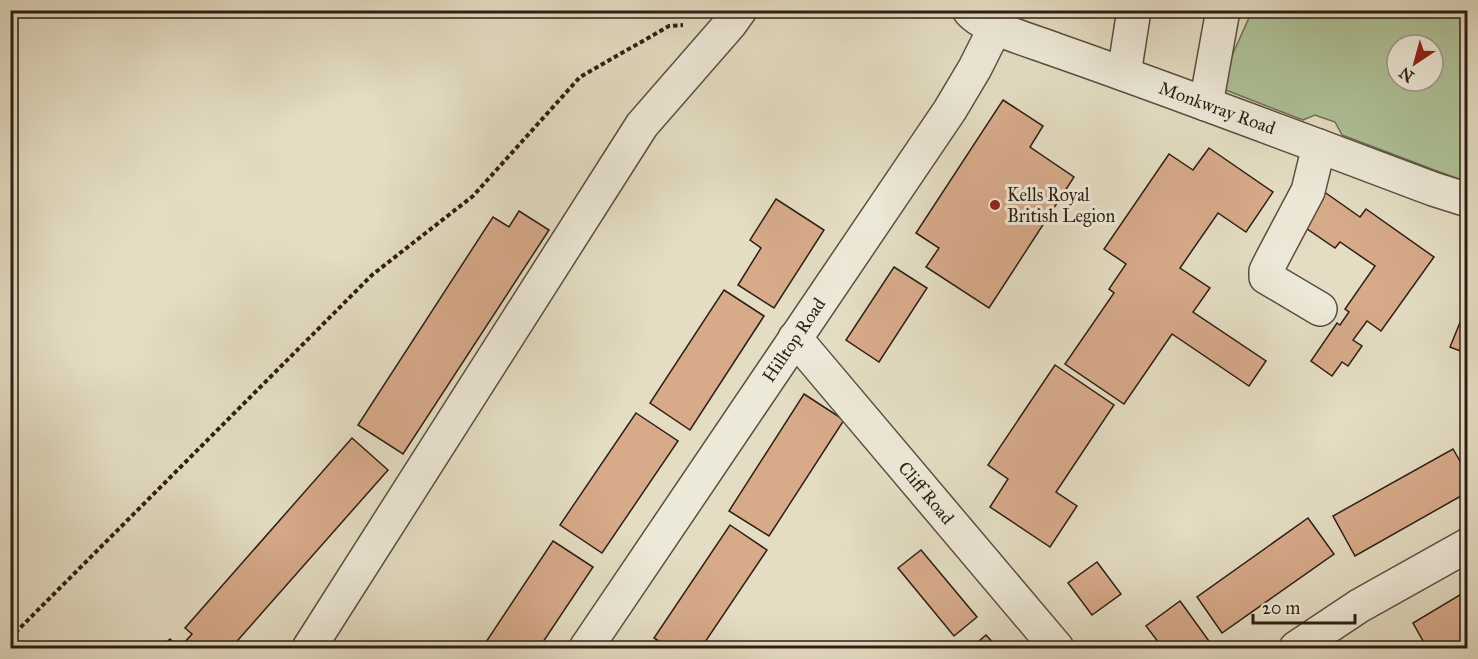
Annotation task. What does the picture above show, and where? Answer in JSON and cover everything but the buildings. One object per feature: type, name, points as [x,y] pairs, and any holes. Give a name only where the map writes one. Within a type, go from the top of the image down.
[{"type":"street","points":[[1124,74],[1134,10]]},
{"type":"street","points":[[1206,104],[1223,10]]},
{"type":"street","points":[[309,648],[642,125],[735,17]]},
{"type":"street","name":"Monkwray Road","points":[[982,19],[1124,74],[1467,200]]},
{"type":"street","name":"Hilltop Road","points":[[586,648],[950,110],[975,68],[982,19]]},
{"type":"street","points":[[1319,146],[1308,191],[1266,271],[1266,277],[1320,309]]},
{"type":"street","name":"Cliff Road","points":[[795,338],[1057,648]]},
{"type":"street","points":[[1296,648],[1359,606],[1467,545]]},
{"type":"path","points":[[10,638],[372,275],[473,196],[580,77],[669,26],[735,17]]},
{"type":"green space","points":[[1252,11],[1467,11],[1467,182],[1342,135],[1335,122],[1315,115],[1303,120],[1218,87]]},
{"type":"place","name":"Kells Royal British Legion","points":[[995,205]]}]
